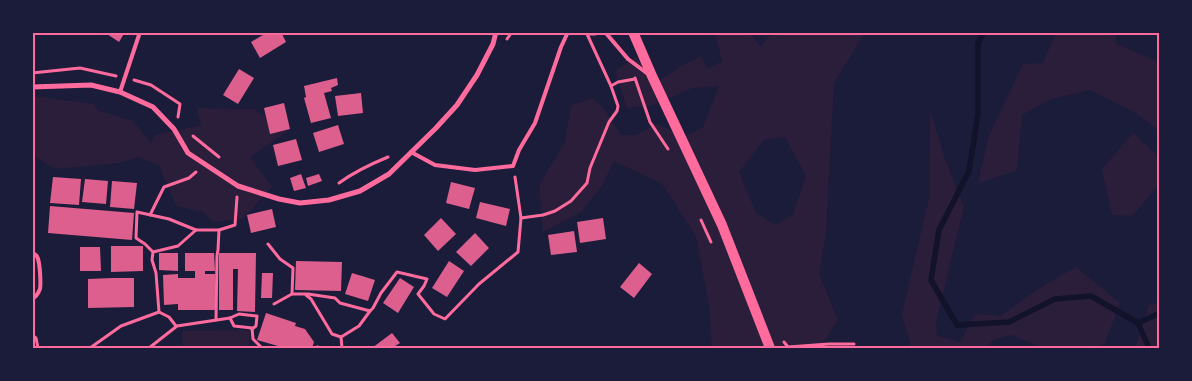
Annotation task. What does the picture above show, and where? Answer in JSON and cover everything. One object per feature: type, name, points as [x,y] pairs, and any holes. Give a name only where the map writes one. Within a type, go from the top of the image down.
[{"type":"main road","points":[[633,32],[722,225],[770,348]]},
{"type":"street","points":[[32,87],[92,86],[120,92],[153,107],[174,129],[188,152],[238,186],[300,203],[329,200],[360,191],[389,174],[436,128],[457,105],[477,75],[493,44],[496,32]]},
{"type":"lane","points":[[120,92],[140,32]]},
{"type":"lane","points":[[411,152],[435,165],[475,170],[513,166],[518,150],[535,123],[568,32]]},
{"type":"lane","points":[[605,32],[628,58],[652,76]]},
{"type":"lane","points":[[32,253],[38,260],[40,286],[39,292],[32,299]]},
{"type":"path","points":[[503,46],[512,32]]},
{"type":"path","points":[[521,218],[555,211],[571,201],[587,183],[590,168],[608,122],[617,111],[618,106],[611,86],[587,34],[595,34]]},
{"type":"path","points":[[628,58],[650,122],[672,154]]},
{"type":"path","points":[[32,73],[80,68],[151,85],[180,104],[177,122]]},
{"type":"path","points":[[611,86],[618,82],[634,79]]},
{"type":"path","points":[[192,135],[221,159]]},
{"type":"path","points":[[333,188],[350,175],[394,154]]},
{"type":"path","points":[[190,166],[202,176]]},
{"type":"path","points":[[305,294],[311,299],[332,334],[341,337],[359,326],[397,272],[427,279],[418,294],[434,314],[445,319],[479,284],[518,252],[521,218],[513,166]]},
{"type":"path","points":[[150,215],[164,187],[189,178],[196,171]]},
{"type":"path","points":[[153,252],[136,238],[137,212],[169,219],[196,230],[219,230],[235,225],[238,186]]},
{"type":"path","points":[[229,194],[243,197]]},
{"type":"path","points":[[701,220],[713,246]]},
{"type":"path","points":[[153,252],[178,246],[196,230]]},
{"type":"path","points":[[216,320],[216,255],[219,230]]},
{"type":"path","points":[[268,244],[280,258],[293,268],[292,294]]},
{"type":"path","points":[[153,252],[152,260],[156,273],[159,312]]},
{"type":"path","points":[[274,304],[292,294],[305,294],[335,298],[340,303],[370,312]]},
{"type":"path","points":[[90,348],[121,326],[159,312],[169,317],[176,326]]},
{"type":"path","points":[[149,348],[176,326],[230,318],[239,314],[258,316],[256,326],[252,329]]},
{"type":"path","points":[[230,318],[234,326],[252,329]]},
{"type":"path","points":[[252,329],[253,338],[262,348]]},
{"type":"path","points":[[32,335],[36,338],[38,348]]},
{"type":"path","points":[[341,337],[342,348]]},
{"type":"path","points":[[316,348],[322,348]]},
{"type":"shaded area","points":[[715,33],[750,33],[761,47],[771,33],[864,33],[834,83],[826,233],[819,274],[838,320],[820,348],[712,348],[709,305],[696,236],[662,184],[614,161],[602,186],[581,212],[543,232],[539,185],[565,142],[571,105],[592,98],[603,107],[621,135],[636,135],[657,124],[686,136],[703,127],[719,86],[692,88],[652,106],[627,108],[615,72],[635,57],[660,80],[701,56],[708,69],[722,61]],"holes":[[[785,137],[806,176],[793,214],[776,225],[756,213],[739,172],[764,140]]]},
{"type":"shaded area","points":[[1056,33],[1117,33],[1115,43],[1159,62],[1159,131],[1138,114],[1090,90],[1051,99],[1022,115],[1017,170],[978,183],[989,135],[1023,64],[1043,63]]},
{"type":"shaded area","points":[[32,96],[94,104],[98,111],[132,120],[151,143],[155,135],[201,125],[197,108],[254,109],[287,132],[250,157],[272,187],[243,219],[213,222],[203,212],[176,206],[159,166],[138,157],[120,163],[55,169],[33,155]]},
{"type":"shaded area","points":[[930,109],[945,159],[964,207],[936,322],[937,336],[960,342],[975,314],[1001,316],[1038,289],[1076,267],[1120,303],[1105,343],[1097,348],[1043,348],[1011,335],[995,339],[985,348],[911,348],[902,314],[929,198]]},
{"type":"shaded area","points":[[1133,133],[1159,157],[1159,185],[1132,216],[1112,215],[1102,169]]},
{"type":"shaded area","points":[[1159,303],[1159,348],[1135,348],[1149,305]]},
{"type":"shaded area","points":[[249,330],[249,348],[183,348],[182,331]]},
{"type":"building","points":[[104,32],[125,32],[119,42]]},
{"type":"building","points":[[268,32],[281,32],[286,42],[260,58],[251,42]]},
{"type":"building","points":[[239,69],[254,78],[238,104],[223,95]]},
{"type":"building","points":[[337,78],[338,85],[331,88],[332,91],[324,93],[331,118],[311,123],[304,98],[306,97],[304,86]]},
{"type":"building","points":[[361,93],[363,113],[338,116],[335,96]]},
{"type":"building","points":[[284,103],[290,129],[270,134],[264,108]]},
{"type":"building","points":[[338,125],[344,144],[319,152],[313,133]]},
{"type":"building","points":[[296,139],[302,160],[278,166],[273,145]]},
{"type":"building","points":[[301,174],[306,188],[294,191],[290,178]]},
{"type":"building","points":[[319,174],[322,181],[308,186],[306,178]]},
{"type":"building","points":[[53,177],[81,179],[79,205],[50,203]]},
{"type":"building","points":[[85,179],[108,181],[106,204],[82,202]]},
{"type":"building","points":[[112,181],[137,183],[134,209],[110,207]]},
{"type":"building","points":[[451,182],[475,188],[469,209],[446,203]]},
{"type":"building","points":[[480,202],[510,209],[506,226],[476,218]]},
{"type":"building","points":[[50,206],[134,213],[132,240],[48,233]]},
{"type":"building","points":[[272,209],[276,227],[251,233],[247,215]]},
{"type":"building","points":[[441,218],[456,234],[438,251],[424,235]]},
{"type":"building","points":[[603,218],[606,239],[580,243],[577,222]]},
{"type":"building","points":[[574,231],[577,252],[551,255],[548,235]]},
{"type":"building","points":[[475,233],[489,248],[471,266],[456,252]]},
{"type":"building","points":[[111,246],[143,246],[143,271],[111,272]]},
{"type":"building","points":[[80,247],[100,247],[101,271],[80,271]]},
{"type":"building","points":[[159,253],[178,253],[178,271],[159,270]]},
{"type":"building","points":[[185,253],[214,253],[215,271],[205,271],[205,274],[215,274],[215,310],[178,310],[178,304],[164,305],[163,275],[178,274],[178,278],[195,278],[195,271],[185,271]]},
{"type":"building","points":[[219,253],[256,253],[255,312],[237,311],[238,269],[233,269],[233,310],[219,310]]},
{"type":"building","points":[[296,261],[342,262],[341,291],[295,290]]},
{"type":"building","points":[[449,261],[464,271],[447,297],[432,288]]},
{"type":"building","points":[[639,263],[652,274],[634,298],[620,287]]},
{"type":"building","points":[[262,273],[273,273],[272,298],[261,298]]},
{"type":"building","points":[[352,273],[375,280],[368,301],[345,294]]},
{"type":"building","points":[[134,278],[134,307],[88,308],[88,279]]},
{"type":"building","points":[[400,278],[414,287],[398,313],[383,303]]},
{"type":"building","points":[[266,313],[296,323],[295,326],[305,329],[314,342],[312,348],[285,348],[257,340]]},
{"type":"building","points":[[392,333],[400,343],[392,348],[372,348]]},
{"type":"waterway","points":[[984,32],[978,43],[978,114],[969,171],[939,230],[931,280],[957,325],[1009,322],[1055,299],[1091,296],[1138,323],[1149,348]]},
{"type":"waterway","points":[[1138,323],[1160,313]]}]
